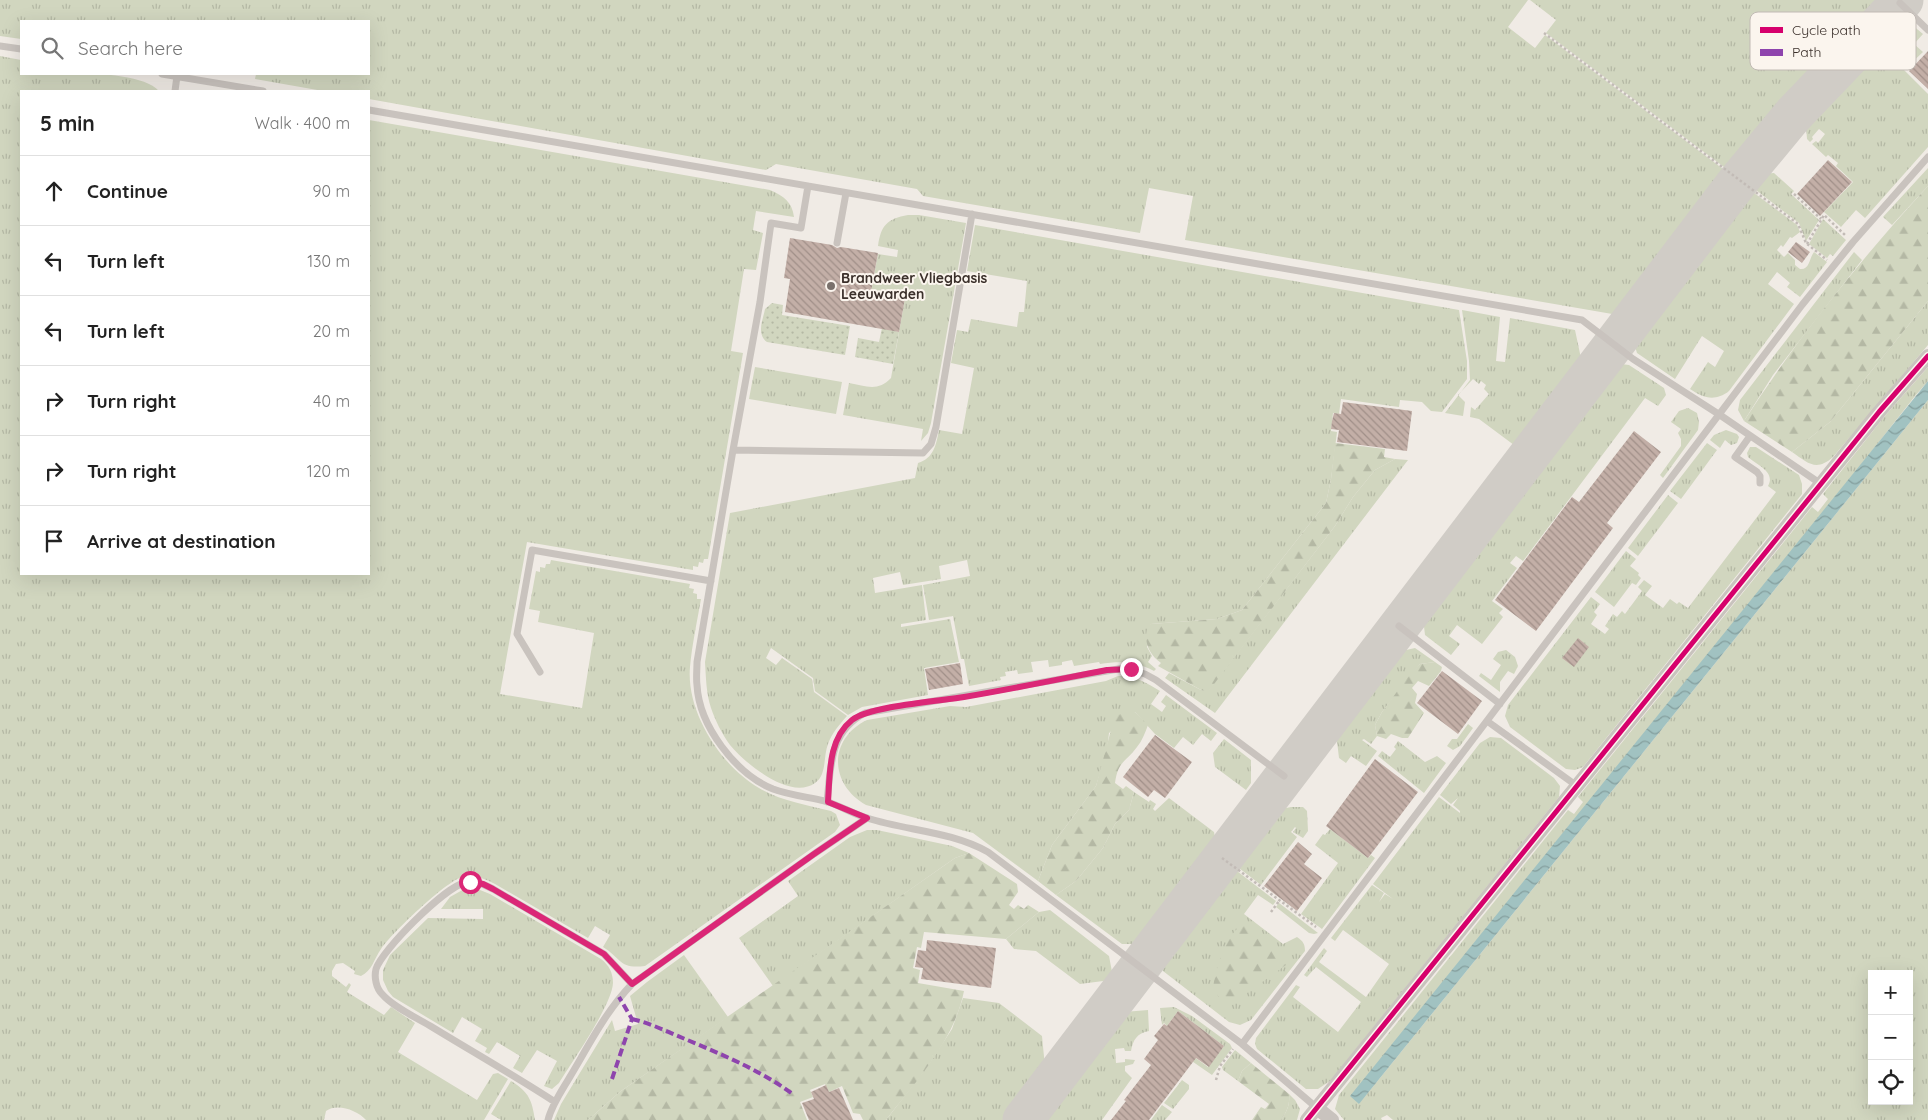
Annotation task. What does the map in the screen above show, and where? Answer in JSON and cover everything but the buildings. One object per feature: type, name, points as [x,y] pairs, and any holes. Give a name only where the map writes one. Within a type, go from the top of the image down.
[{"type":"street","points":[[1308,1120],[1879,412],[1928,356]]},
{"type":"street","points":[[1317,1108],[1332,1120]]},
{"type":"lane","points":[[1900,3],[1909,12]]},
{"type":"lane","points":[[1916,18],[1928,30]]},
{"type":"lane","points":[[0,46],[20,49]]},
{"type":"lane","points":[[170,75],[257,90]]},
{"type":"lane","points":[[175,90],[177,76]]},
{"type":"lane","points":[[370,110],[1582,320],[1633,359],[1720,415],[1821,484]]},
{"type":"lane","points":[[1242,1044],[1834,266],[1928,157]]},
{"type":"lane","points":[[808,186],[801,228],[771,224],[760,302],[697,662],[697,686],[702,710],[712,730],[728,755],[740,767],[773,789],[828,802],[867,818],[953,837],[970,842],[988,852],[1242,1044],[1317,1108]]},
{"type":"lane","points":[[836,243],[846,193]]},
{"type":"lane","points":[[733,450],[922,453],[931,444],[936,427],[972,214]]},
{"type":"lane","points":[[1750,436],[1736,457],[1758,472],[1760,483]]},
{"type":"lane","points":[[540,672],[517,634],[532,550],[711,580]]},
{"type":"lane","points":[[1399,626],[1500,704]]},
{"type":"lane","points":[[828,802],[834,749],[845,728],[852,720],[865,713],[1124,668],[1145,674],[1156,680],[1284,776]]},
{"type":"lane","points":[[1487,721],[1577,786]]},
{"type":"lane","points":[[548,1120],[555,1102],[610,1010],[632,984],[867,818]]},
{"type":"lane","points":[[555,1102],[382,995],[378,988],[375,973],[386,952],[446,893],[465,882],[476,882],[493,889],[604,954],[632,984]]},
{"type":"path","points":[[1544,33],[1798,224],[1806,244],[1834,266]]},
{"type":"path","points":[[1794,194],[1821,219]]},
{"type":"path","points":[[1806,244],[1824,215],[1853,242]]},
{"type":"path","points":[[1222,858],[1325,934]]},
{"type":"path","points":[[1271,912],[1279,900]]},
{"type":"path","points":[[1216,1080],[1220,1066],[1233,1049],[1242,1044]]},
{"type":"green space","points":[[0,0],[1528,0],[1508,27],[1535,48],[1545,35],[1727,172],[1618,315],[1185,240],[1193,196],[1149,188],[1140,233],[923,196],[917,189],[776,164],[766,170],[370,99],[370,90],[317,90],[255,79],[256,75],[370,75],[370,20],[20,20],[20,39],[0,36]]},
{"type":"green space","points":[[1530,0],[1882,0],[1871,12],[1750,12],[1750,70],[1815,70],[1783,104],[1728,170],[1546,33],[1556,20]]},
{"type":"green space","points":[[1916,28],[1923,34],[1916,42]]},
{"type":"green space","points":[[1916,46],[1923,52],[1916,59]]},
{"type":"green space","points":[[0,56],[20,60],[20,75],[115,76],[133,79],[148,84],[157,90],[20,90],[20,575],[370,575],[370,120],[770,190],[783,197],[789,203],[794,217],[756,211],[753,230],[763,233],[756,270],[744,269],[731,351],[743,353],[708,559],[704,559],[703,563],[699,562],[698,567],[693,566],[693,570],[527,542],[500,694],[582,708],[594,633],[538,622],[540,611],[529,609],[536,571],[540,572],[540,567],[545,568],[546,564],[550,564],[551,560],[690,584],[689,588],[694,589],[693,593],[697,594],[697,599],[701,599],[693,642],[690,684],[700,719],[709,736],[719,752],[732,766],[759,788],[785,799],[836,814],[840,825],[835,832],[645,966],[630,966],[621,962],[603,947],[610,935],[595,926],[588,938],[495,884],[471,876],[462,877],[454,881],[419,909],[387,942],[365,974],[361,976],[354,974],[355,971],[343,963],[336,964],[332,971],[332,976],[346,987],[349,983],[351,985],[347,992],[384,1015],[391,1007],[415,1023],[398,1052],[477,1100],[493,1074],[498,1073],[508,1079],[484,1120],[366,1120],[358,1113],[336,1108],[326,1111],[324,1120],[0,1120]]},
{"type":"green space","points":[[1857,70],[1904,70],[1928,94],[1928,147],[1865,218],[1856,210],[1841,227],[1824,212],[1853,182],[1836,166],[1838,163],[1828,155],[1826,157],[1812,144],[1816,141],[1818,143],[1825,134],[1819,129],[1810,142],[1807,139],[1806,125]]},
{"type":"green space","points":[[1928,168],[1928,186],[1892,225],[1883,217]]},
{"type":"green space","points":[[1774,173],[1794,191],[1791,194],[1819,220],[1806,241],[1799,223],[1752,187],[1762,174]]},
{"type":"green space","points":[[1928,186],[1928,301],[1830,422],[1792,452],[1744,421],[1786,359],[1831,299]]},
{"type":"green space","points":[[1750,190],[1797,225],[1800,232],[1792,238],[1790,237],[1783,247],[1781,245],[1777,250],[1784,257],[1788,253],[1795,260],[1795,265],[1800,269],[1808,266],[1814,252],[1827,262],[1800,297],[1787,287],[1790,283],[1777,272],[1768,284],[1794,304],[1729,391],[1719,397],[1709,398],[1690,389],[1708,362],[1715,367],[1724,351],[1702,336],[1675,379],[1637,353],[1634,343]]},
{"type":"green space","points":[[908,215],[919,215],[966,223],[931,423],[928,433],[921,441],[923,429],[843,415],[849,383],[876,387],[891,378],[905,298],[871,292],[878,254],[897,257],[898,250],[878,246],[883,228],[890,221]]},
{"type":"green space","points":[[1823,219],[1846,240],[1833,256],[1830,254],[1827,258],[1809,244]]},
{"type":"green space","points":[[975,225],[1459,310],[1467,361],[1467,379],[1442,412],[1431,411],[1422,402],[1400,400],[1399,407],[1341,399],[1339,414],[1333,413],[1331,431],[1337,432],[1326,503],[1242,610],[1217,619],[1151,624],[1147,647],[1152,656],[1148,662],[1156,669],[1154,671],[1141,665],[1114,662],[1074,666],[1072,660],[1062,662],[1062,665],[1049,667],[1048,660],[1031,662],[1033,672],[1018,674],[1017,670],[1005,672],[1006,676],[1000,677],[1001,680],[969,686],[964,659],[961,659],[953,616],[929,620],[923,585],[970,576],[967,560],[939,566],[941,579],[903,585],[900,572],[873,578],[875,593],[922,585],[926,620],[901,624],[901,627],[950,619],[959,662],[924,668],[928,695],[862,707],[848,715],[815,691],[813,678],[771,648],[766,658],[776,665],[782,658],[812,679],[814,692],[847,716],[836,729],[826,749],[823,771],[819,780],[805,787],[781,784],[757,770],[730,745],[717,722],[708,697],[705,662],[730,513],[915,478],[918,463],[928,458],[931,454],[939,430],[962,434],[974,368],[951,363],[957,330],[968,332],[971,319],[1017,327],[1019,312],[1024,312],[1027,281],[967,271]]},
{"type":"green space","points":[[1854,252],[1862,260],[1773,375],[1744,421],[1738,410],[1740,400]]},
{"type":"green space","points":[[1928,301],[1928,345],[1833,457],[1827,462],[1817,465],[1792,452],[1830,422]]},
{"type":"green space","points":[[772,303],[783,305],[782,315],[850,326],[845,355],[767,342],[762,335],[761,327],[765,309]]},
{"type":"green space","points":[[1462,310],[1500,317],[1496,361],[1505,362],[1510,318],[1575,330],[1582,363],[1518,448],[1479,419],[1470,417],[1471,407],[1475,410],[1489,394],[1484,389],[1486,385],[1481,381],[1479,384],[1473,379],[1461,391],[1470,380]]},
{"type":"green space","points":[[882,328],[899,332],[893,364],[855,357],[858,338],[879,342]]},
{"type":"green space","points":[[1621,364],[1629,365],[1664,388],[1666,395],[1658,406],[1645,398],[1523,561],[1516,556],[1510,563],[1517,568],[1492,601],[1503,609],[1499,613],[1503,617],[1482,644],[1457,625],[1449,636],[1460,644],[1451,655],[1425,635],[1423,618],[1614,368]]},
{"type":"green space","points":[[755,367],[842,382],[836,414],[749,399]]},
{"type":"green space","points":[[1928,367],[1928,381],[1359,1104],[1928,400],[1928,1120],[1393,1120],[1387,1115],[1381,1118],[1382,1120],[1344,1120],[1335,1109],[1339,1095],[1568,810],[1574,814],[1583,802],[1578,797],[1812,507],[1818,512],[1828,499],[1823,494],[1884,417]]},
{"type":"green space","points":[[1458,395],[1465,402],[1463,416],[1445,413]]},
{"type":"green space","points":[[1688,408],[1697,413],[1698,430],[1663,478],[1660,475],[1681,446],[1681,439],[1678,433],[1681,429],[1671,422],[1679,411]]},
{"type":"green space","points":[[1726,430],[1737,434],[1739,437],[1737,443],[1731,445],[1725,440],[1720,448],[1710,440],[1714,435]]},
{"type":"green space","points":[[1335,443],[1385,449],[1384,457],[1395,459],[1375,470],[1353,497],[1335,526],[1208,692],[1158,666],[1161,663],[1153,656],[1147,644],[1147,629],[1151,624],[1217,619],[1242,610],[1326,503]]},
{"type":"green space","points":[[1707,443],[1717,450],[1681,499],[1670,491]]},
{"type":"green space","points":[[1750,447],[1756,447],[1799,475],[1802,484],[1802,494],[1583,767],[1575,770],[1566,769],[1510,727],[1505,716],[1508,705],[1591,597],[1600,604],[1594,612],[1597,615],[1591,624],[1605,634],[1609,629],[1605,626],[1613,614],[1617,617],[1622,611],[1625,614],[1642,591],[1638,587],[1644,580],[1652,586],[1645,595],[1663,608],[1670,599],[1688,608],[1776,492],[1768,486],[1770,477],[1768,473],[1748,457],[1747,453]]},
{"type":"green space","points":[[1395,459],[1408,460],[1215,713],[1165,678],[1169,673],[1201,690],[1208,691],[1335,526],[1353,497],[1375,470]]},
{"type":"green space","points":[[1668,495],[1678,503],[1638,556],[1628,548]]},
{"type":"green space","points":[[1626,551],[1636,559],[1630,566],[1639,573],[1638,575],[1641,578],[1636,585],[1632,583],[1614,607],[1595,592]]},
{"type":"green space","points":[[1415,648],[1435,662],[1420,664],[1382,712],[1375,725],[1377,736],[1371,744],[1364,739],[1362,740],[1377,751],[1366,766],[1351,756],[1346,763],[1339,758],[1336,733],[1397,652]]},
{"type":"green space","points":[[1506,650],[1515,657],[1518,666],[1514,674],[1508,671],[1500,682],[1500,692],[1479,676],[1481,673],[1491,680],[1501,665],[1493,659],[1498,652]]},
{"type":"green space","points":[[1435,662],[1442,667],[1441,671],[1429,686],[1418,681],[1412,688],[1417,694],[1415,703],[1424,713],[1408,738],[1391,734],[1386,739],[1377,736],[1375,725],[1382,712],[1407,678],[1420,664]]},
{"type":"green space","points":[[1118,676],[1135,678],[1160,691],[1151,704],[1162,712],[1166,706],[1161,702],[1166,695],[1217,733],[1211,741],[1202,734],[1193,745],[1183,737],[1174,748],[1155,734],[1135,712],[1109,733],[1107,750],[1096,786],[1052,845],[1038,881],[973,833],[866,805],[845,786],[840,774],[838,762],[845,738],[854,728],[867,720],[950,706],[966,707],[1106,681]]},
{"type":"green space","points":[[1135,712],[1148,725],[1139,745],[1120,766],[1115,783],[1123,789],[1126,786],[1134,792],[1129,810],[1115,824],[1103,848],[1076,881],[1056,895],[1038,881],[1052,845],[1096,786],[1115,715]]},
{"type":"green space","points":[[1468,724],[1473,728],[1460,746],[1453,750],[1447,746],[1452,739],[1457,739]]},
{"type":"green space","points":[[1490,737],[1501,738],[1554,778],[1560,786],[1559,797],[1330,1081],[1318,1089],[1306,1089],[1257,1049],[1255,1044],[1256,1038],[1296,985],[1300,987],[1293,997],[1338,1032],[1361,1002],[1316,967],[1307,977],[1304,975],[1324,948],[1327,951],[1319,962],[1366,997],[1389,964],[1343,930],[1335,941],[1331,938],[1372,885],[1384,893],[1379,902],[1385,894],[1393,899],[1373,884],[1439,797],[1460,813],[1453,805],[1458,798],[1451,804],[1440,795],[1480,743]]},
{"type":"green space","points":[[1224,739],[1251,760],[1251,783],[1246,790],[1215,767],[1213,753]]},
{"type":"green space","points":[[1398,741],[1425,762],[1437,756],[1446,763],[1424,793],[1378,756],[1382,751],[1390,757],[1396,749],[1394,747]]},
{"type":"green space","points":[[1134,792],[1149,802],[1150,800],[1156,804],[1153,809],[1155,811],[1169,798],[1214,832],[1216,844],[1142,940],[1132,944],[1122,944],[1056,895],[1076,881],[1103,848],[1115,824],[1129,810]]},
{"type":"green space","points":[[1303,807],[1307,811],[1308,831],[1303,838],[1293,832],[1295,827],[1291,832],[1297,837],[1261,885],[1235,865],[1277,810]]},
{"type":"green space","points":[[1330,829],[1368,858],[1371,855],[1375,858],[1322,929],[1301,914],[1338,863],[1315,845],[1323,834],[1325,835]]},
{"type":"green space","points":[[867,830],[877,830],[952,846],[969,853],[955,858],[773,986],[739,938],[798,896],[788,881],[850,837]]},
{"type":"green space","points":[[969,853],[1017,884],[1018,892],[1009,905],[1014,909],[1018,905],[1024,909],[1028,905],[1039,912],[1006,939],[924,932],[921,948],[917,947],[913,968],[920,970],[918,983],[964,991],[952,1027],[943,1043],[922,1075],[886,1120],[863,1120],[860,1114],[853,1113],[842,1086],[829,1092],[825,1084],[810,1090],[813,1097],[800,1102],[807,1120],[588,1120],[621,1091],[955,858]]},
{"type":"green space","points":[[1233,868],[1276,901],[1273,905],[1258,895],[1244,914],[1283,944],[1297,937],[1303,943],[1305,949],[1251,1020],[1240,1025],[1229,1022],[1163,971],[1161,962]]},
{"type":"green space","points":[[466,888],[475,888],[490,894],[601,959],[610,969],[613,983],[606,1005],[573,1062],[559,1083],[552,1089],[544,1086],[557,1061],[537,1050],[522,1073],[513,1068],[520,1056],[497,1042],[489,1054],[485,1052],[487,1048],[475,1041],[482,1029],[462,1017],[453,1033],[393,997],[383,980],[383,970],[390,955],[428,918],[483,919],[483,909],[441,909],[450,897]]},
{"type":"green space","points":[[1279,903],[1318,933],[1309,933],[1276,907]]},
{"type":"green space","points":[[1050,910],[1109,956],[1113,977],[1111,980],[1080,984],[1036,951],[1014,949],[1006,939],[1039,912]]},
{"type":"green space","points":[[1243,924],[1248,925],[1266,937],[1279,948],[1286,959],[1286,965],[1233,1003],[1218,996],[1213,989],[1222,953],[1231,936]]},
{"type":"green space","points":[[684,955],[728,1017],[621,1091],[588,1120],[554,1120],[561,1104],[612,1020],[615,1031],[638,1024],[630,996]]},
{"type":"green space","points":[[963,998],[999,1003],[1042,1036],[1045,1067],[1005,1120],[886,1120],[927,1067],[952,1029]]},
{"type":"green space","points":[[1174,1007],[1192,1016],[1230,1044],[1232,1048],[1212,1075],[1183,1055],[1186,1051],[1208,1067],[1224,1046],[1178,1011],[1167,1026],[1164,1023],[1162,1025],[1160,1008]]},
{"type":"green space","points":[[1148,1010],[1149,1031],[1141,1033],[1136,1038],[1131,1051],[1125,1051],[1124,1048],[1115,1049],[1116,1063],[1125,1062],[1125,1059],[1135,1060],[1133,1064],[1125,1066],[1125,1071],[1132,1078],[1102,1120],[1047,1120],[1049,1108],[1124,1012]]},
{"type":"green space","points":[[1235,1050],[1251,1063],[1242,1071],[1238,1081],[1223,1070],[1222,1067]]},
{"type":"green space","points":[[1251,1063],[1289,1094],[1288,1108],[1281,1120],[1252,1120],[1261,1107],[1265,1109],[1269,1104],[1238,1081],[1242,1071]]},
{"type":"green space","points":[[1182,1080],[1189,1085],[1189,1089],[1173,1109],[1164,1103]]},
{"type":"green space","points":[[511,1081],[529,1097],[535,1120],[501,1120],[491,1114]]},
{"type":"green space","points":[[1289,1094],[1300,1109],[1297,1120],[1281,1120],[1288,1108]]},
{"type":"green space","points":[[1162,1105],[1172,1112],[1165,1120],[1151,1120]]},
{"type":"water","points":[[1928,381],[1928,400],[1359,1104],[1350,1096]]},
{"type":"taxiway","points":[[1892,12],[1903,0]]},
{"type":"taxiway","points":[[1023,1120],[1739,180],[1793,115],[1836,70]]},
{"type":"marked path","points":[[612,1079],[632,1019],[619,997]]},
{"type":"marked path","points":[[632,1019],[659,1028],[728,1057],[769,1078],[794,1095]]},
{"type":"cycle path","points":[[1307,1120],[1879,412],[1928,356]]},
{"type":"place","name":"Brandweer Vliegbasis Leeuwarden","points":[[831,286]]},
{"type":"route","points":[[470,882],[483,884],[493,889],[604,954],[632,984],[867,818],[828,802],[831,761],[834,749],[838,738],[852,720],[865,713],[897,707],[964,697],[1107,670],[1131,669]]}]
